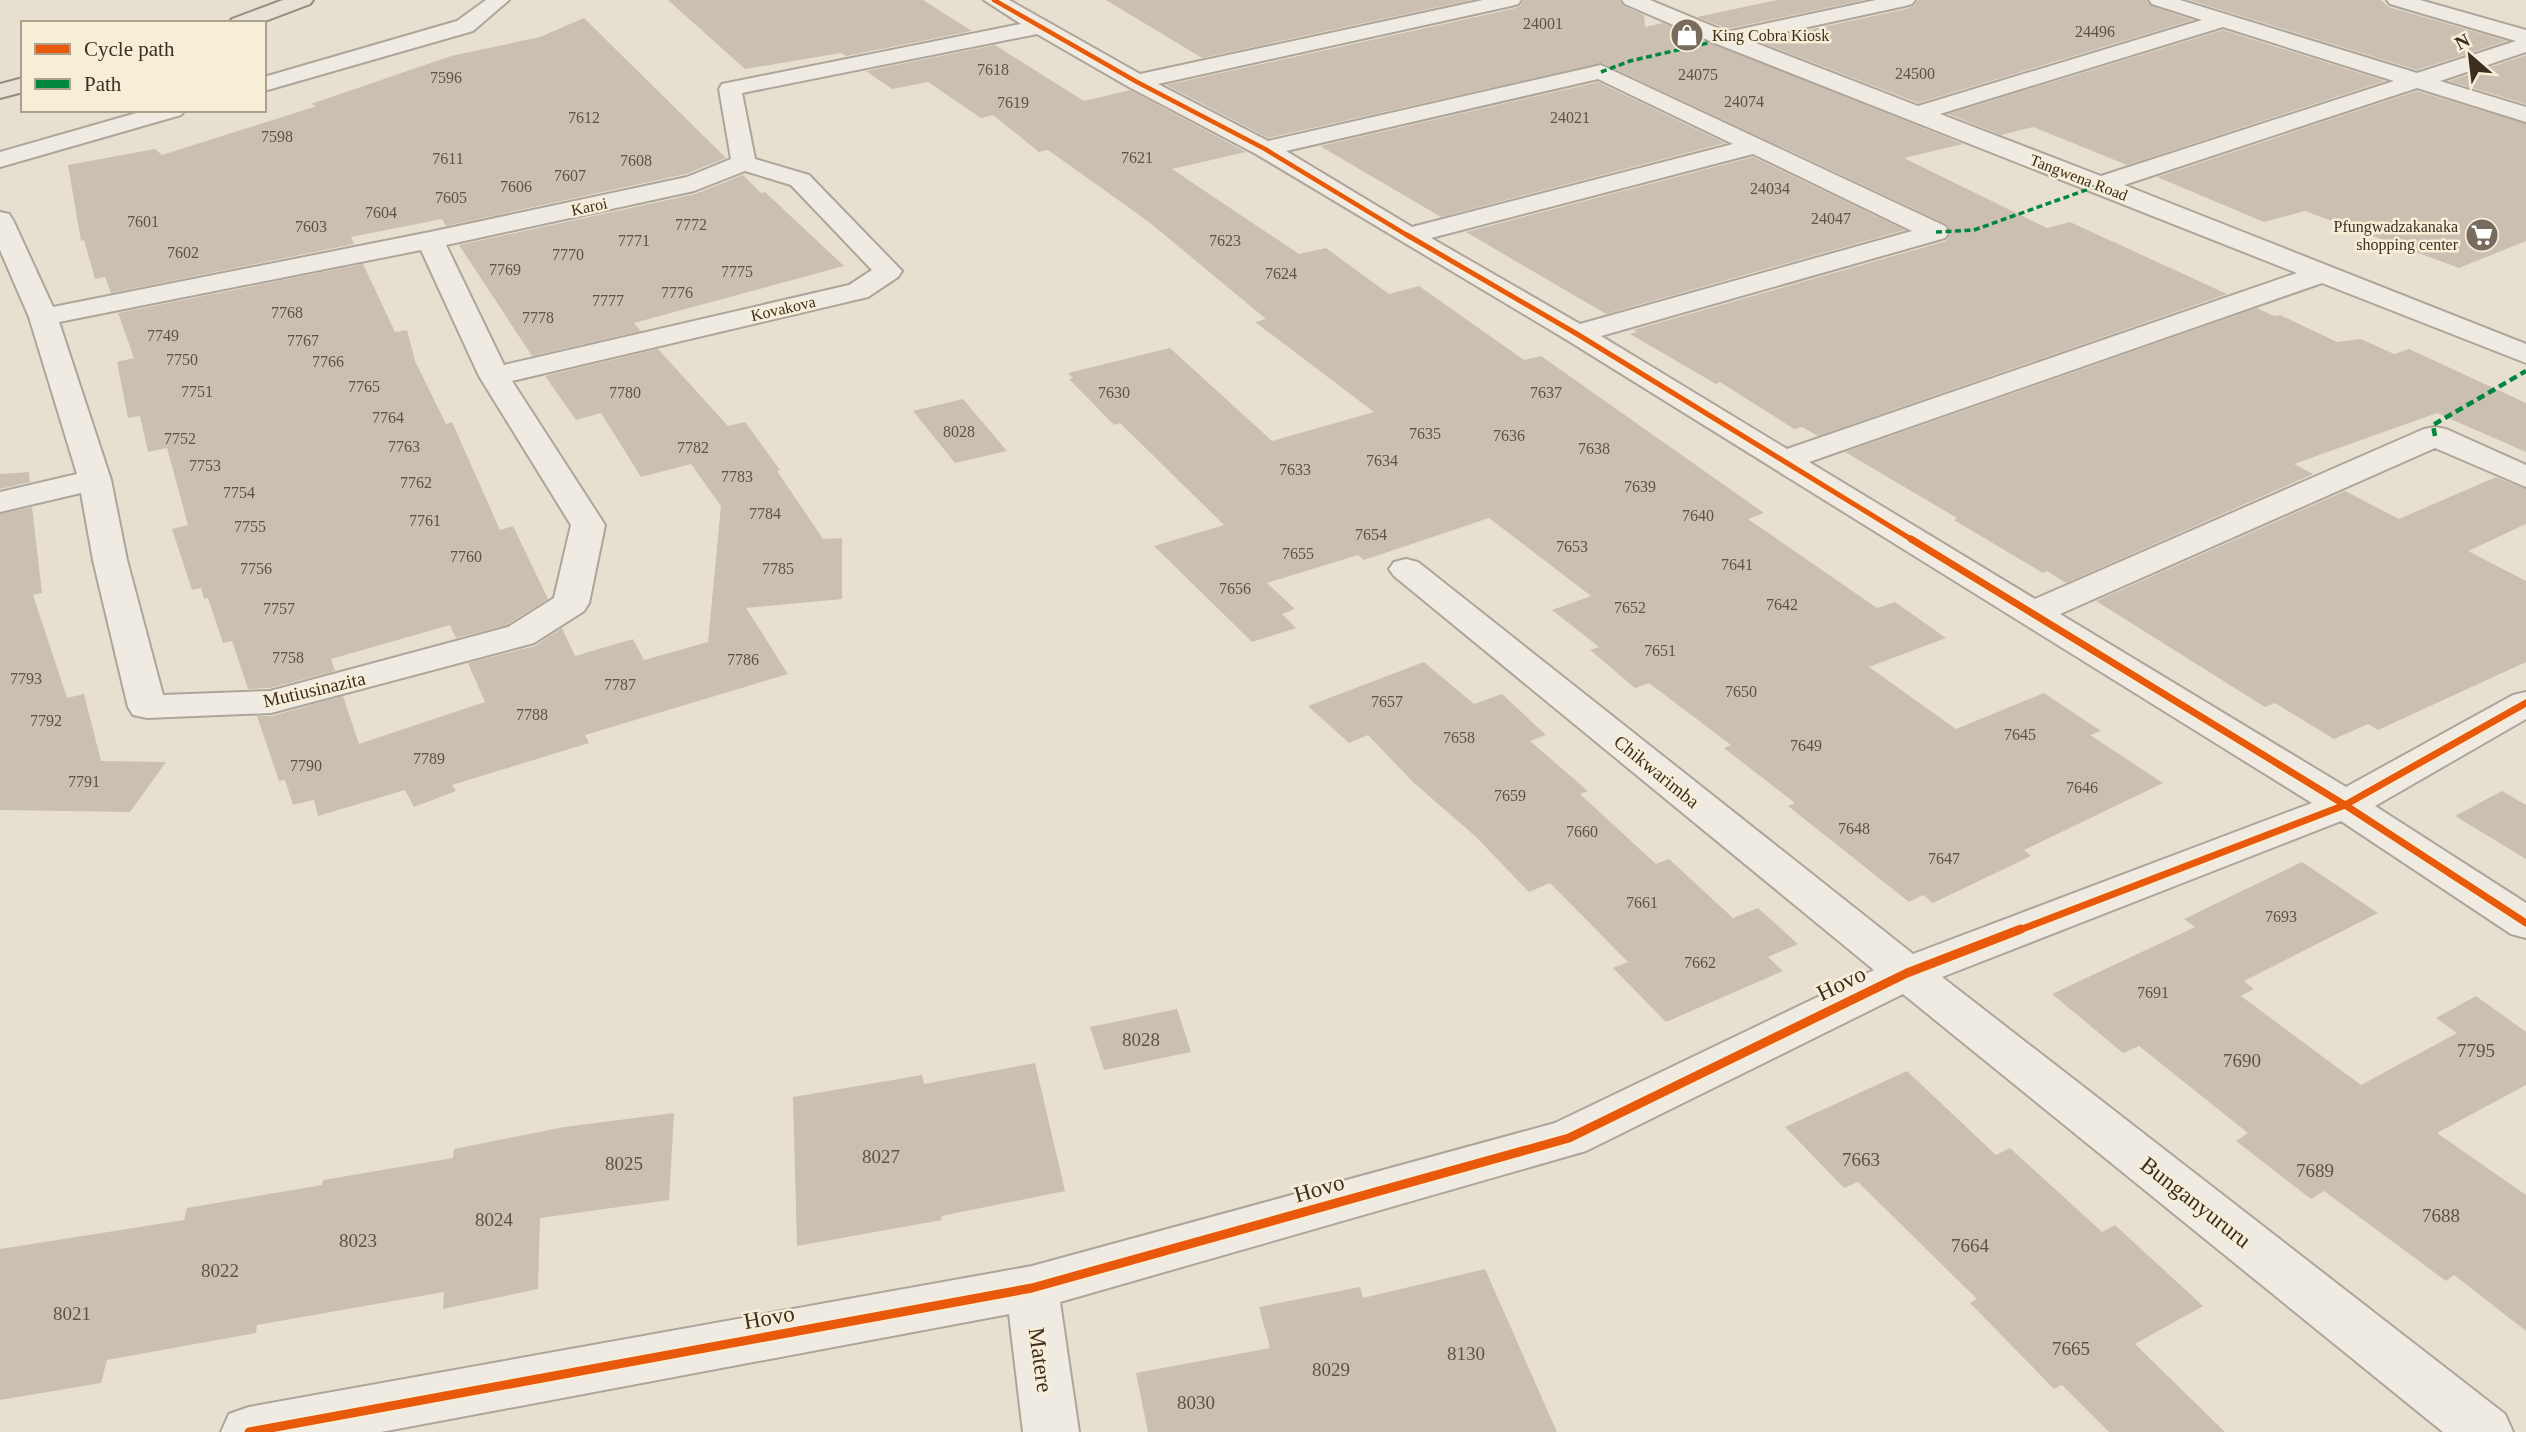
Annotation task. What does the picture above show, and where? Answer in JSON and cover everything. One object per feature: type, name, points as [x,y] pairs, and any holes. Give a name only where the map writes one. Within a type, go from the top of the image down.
[{"type":"main road","points":[[245,21],[303,0]]},
{"type":"main road","points":[[0,91],[21,86]]},
{"type":"street","points":[[266,83],[465,26],[499,0]]},
{"type":"street","points":[[994,0],[1138,82],[1265,149],[1577,334],[2345,806],[2526,923]]},
{"type":"street","points":[[1138,82],[1511,0]]},
{"type":"street","name":"Tangwena Road","points":[[1632,0],[2526,354]]},
{"type":"street","points":[[1725,39],[1905,0]]},
{"type":"street","points":[[2159,0],[2413,82],[2526,115]]},
{"type":"street","points":[[2397,0],[2526,37]]},
{"type":"street","points":[[1917,114],[2221,21]]},
{"type":"street","points":[[744,163],[730,89],[1043,26]]},
{"type":"street","points":[[2101,185],[2526,44]]},
{"type":"street","points":[[1265,149],[1601,72],[1936,232],[1577,334]]},
{"type":"street","points":[[5,155],[166,112]]},
{"type":"street","points":[[1408,236],[1754,146]]},
{"type":"street","name":"Karoi","points":[[43,317],[430,240],[694,183],[744,163]]},
{"type":"street","name":"Kovakova","points":[[494,376],[858,290],[888,271],[800,180],[744,163]]},
{"type":"street","name":"Mutiusinazita","points":[[0,220],[43,317],[95,480],[110,560],[147,708],[271,702],[522,635],[571,603],[588,525],[494,376],[430,240]]},
{"type":"street","points":[[1786,460],[2321,274]]},
{"type":"street","points":[[2031,614],[2435,436],[2526,477]]},
{"type":"street","points":[[0,502],[95,480]]},
{"type":"street","name":"Chikwarimba","points":[[1406,569],[1907,973]]},
{"type":"street","name":"Hovo","points":[[249,1432],[1032,1288],[1569,1138],[1907,973],[2345,806],[2526,703]]},
{"type":"street","name":"Bunganyururu","points":[[1907,973],[2485,1432]]},
{"type":"street","name":"Matere","points":[[1032,1288],[1051,1432]]},
{"type":"building","points":[[668,0],[923,0],[972,31],[846,56],[841,53],[745,69]]},
{"type":"building","points":[[1106,0],[1471,0],[1202,58]]},
{"type":"building","points":[[1524,0],[1619,0],[1624,6],[1644,15],[1645,27],[1663,23],[1963,144],[1904,158],[2047,228],[2070,222],[2227,294],[1818,436],[1802,427],[1794,429],[1720,382],[1716,384],[1630,334],[1637,332],[1633,330],[1946,241],[1951,233],[1946,224],[1602,63],[1268,138],[1166,85],[1512,9],[1520,6]]},
{"type":"building","points":[[1777,0],[1864,0],[1727,29],[1697,17]]},
{"type":"building","points":[[1918,0],[2146,0],[2151,6],[2193,20],[1918,103],[1757,41],[1906,9],[1914,6]]},
{"type":"building","points":[[2189,0],[2381,0],[2389,7],[2507,41],[2417,70]]},
{"type":"building","points":[[584,18],[726,158],[686,174],[446,226],[442,219],[351,237],[354,244],[111,293],[105,277],[95,279],[84,240],[81,241],[68,165],[155,149],[162,155],[317,106],[311,104],[451,56],[540,37]]},
{"type":"building","points":[[2223,30],[2385,81],[2127,165],[2033,127],[2001,135],[1948,114]]},
{"type":"building","points":[[995,45],[1084,101],[1130,90],[1246,152],[1172,169],[1299,254],[1326,248],[1389,294],[1419,286],[1524,360],[1541,356],[1764,513],[1748,519],[1877,608],[1895,602],[1946,638],[1869,667],[1956,729],[2044,693],[2101,731],[2090,735],[2163,783],[2024,850],[2031,856],[1933,903],[1923,895],[1909,902],[1788,806],[1795,803],[1724,748],[1731,745],[1649,683],[1635,688],[1590,650],[1599,647],[1552,610],[1591,596],[1489,518],[1364,560],[1358,555],[1267,583],[1295,609],[1282,614],[1296,628],[1252,642],[1154,546],[1224,525],[1120,423],[1114,425],[1069,379],[1073,378],[1068,373],[1170,348],[1272,441],[1374,412],[1255,322],[1266,319],[1149,222],[1048,150],[1039,152],[993,115],[981,118],[928,82],[892,89],[866,71]]},
{"type":"building","points":[[2526,55],[2526,104],[2449,81]]},
{"type":"building","points":[[1598,82],[1725,143],[1441,217],[1320,146]]},
{"type":"building","points":[[2417,91],[2526,124],[2526,241],[2459,268],[2305,211],[2264,222],[2157,177]]},
{"type":"building","points":[[1753,157],[1905,230],[1606,314],[1466,232]]},
{"type":"building","points":[[743,175],[844,266],[634,323],[641,331],[532,356],[459,245],[695,194]]},
{"type":"building","points":[[363,264],[395,332],[407,330],[415,361],[446,424],[452,422],[500,530],[513,526],[548,599],[507,625],[456,638],[450,625],[331,659],[335,671],[270,688],[248,689],[232,641],[223,643],[208,598],[204,599],[201,588],[192,590],[172,529],[188,525],[167,448],[148,452],[140,416],[128,418],[117,362],[134,358],[118,313]]},
{"type":"building","points":[[2257,308],[2274,316],[2280,315],[2337,342],[2361,339],[2394,354],[2409,349],[2526,403],[2526,452],[2437,413],[2294,464],[2313,474],[2066,583],[2047,571],[2043,573],[1845,452]]},
{"type":"building","points":[[658,349],[728,426],[745,422],[780,470],[777,471],[823,539],[842,538],[842,599],[746,608],[788,674],[585,735],[589,743],[452,785],[456,791],[414,807],[405,790],[318,816],[314,800],[293,805],[285,780],[279,781],[257,716],[272,716],[343,696],[359,744],[485,702],[468,663],[535,646],[562,628],[575,656],[633,639],[644,660],[708,642],[721,506],[691,464],[641,477],[601,413],[576,420],[545,376]]},
{"type":"building","points":[[963,399],[1007,451],[955,463],[913,411]]},
{"type":"building","points":[[29,472],[30,482],[0,489],[0,474]]},
{"type":"building","points":[[2496,477],[2526,489],[2526,524],[2468,551],[2526,581],[2526,662],[2378,730],[2368,724],[2334,739],[2275,703],[2265,707],[2096,601],[2345,491],[2399,519]]},
{"type":"building","points":[[32,507],[42,593],[33,595],[67,698],[84,694],[101,761],[166,762],[130,812],[0,810],[0,514]]},
{"type":"building","points":[[1424,662],[1474,704],[1502,694],[1546,735],[1530,741],[1588,791],[1580,794],[1656,864],[1669,859],[1733,918],[1758,908],[1798,944],[1768,957],[1783,971],[1666,1022],[1613,968],[1628,962],[1550,883],[1529,892],[1476,837],[1413,782],[1368,735],[1349,743],[1308,706]]},
{"type":"building","points":[[2502,791],[2526,805],[2526,859],[2455,816]]},
{"type":"building","points":[[2302,862],[2378,913],[2244,981],[2254,989],[2241,996],[2361,1085],[2457,1033],[2436,1018],[2476,996],[2526,1032],[2526,1085],[2437,1133],[2526,1195],[2526,1331],[2454,1275],[2446,1281],[2324,1191],[2311,1199],[2236,1141],[2248,1133],[2139,1046],[2123,1053],[2052,994],[2195,927],[2184,919]]},
{"type":"building","points":[[1177,1009],[1191,1052],[1104,1070],[1090,1027]]},
{"type":"building","points":[[1035,1063],[1065,1191],[941,1216],[942,1220],[797,1246],[793,1097],[922,1075],[924,1084]]},
{"type":"building","points":[[1907,1071],[1996,1155],[2010,1148],[2102,1232],[2115,1225],[2203,1306],[2135,1344],[2225,1432],[2109,1432],[2062,1385],[2054,1389],[1970,1303],[1977,1299],[1858,1182],[1844,1188],[1785,1127]]},
{"type":"building","points":[[674,1113],[669,1200],[540,1218],[538,1289],[443,1309],[444,1292],[257,1325],[256,1333],[107,1360],[101,1383],[0,1400],[0,1249],[184,1220],[187,1208],[322,1185],[323,1180],[453,1158],[454,1149],[564,1127]]},
{"type":"building","points":[[1485,1269],[1557,1432],[1148,1432],[1136,1373],[1270,1348],[1259,1307],[1360,1287],[1363,1298]]},
{"type":"marked path","points":[[1601,72],[1630,61],[1725,39]]},
{"type":"marked path","points":[[1936,232],[1974,230],[2100,185]]},
{"type":"marked path","points":[[2435,436],[2433,425],[2526,371]]},
{"type":"cycle path","points":[[994,0],[1137,82],[1265,149],[1577,334],[2345,805],[2526,923]]},
{"type":"cycle path","points":[[249,1432],[1032,1288],[1569,1138],[1907,973],[2345,805],[2526,703]]},
{"type":"place","name":"King Cobra Kiosk","points":[[1687,35]]},
{"type":"place","name":"Pfungwadzakanaka shopping center","points":[[2482,235]]}]
